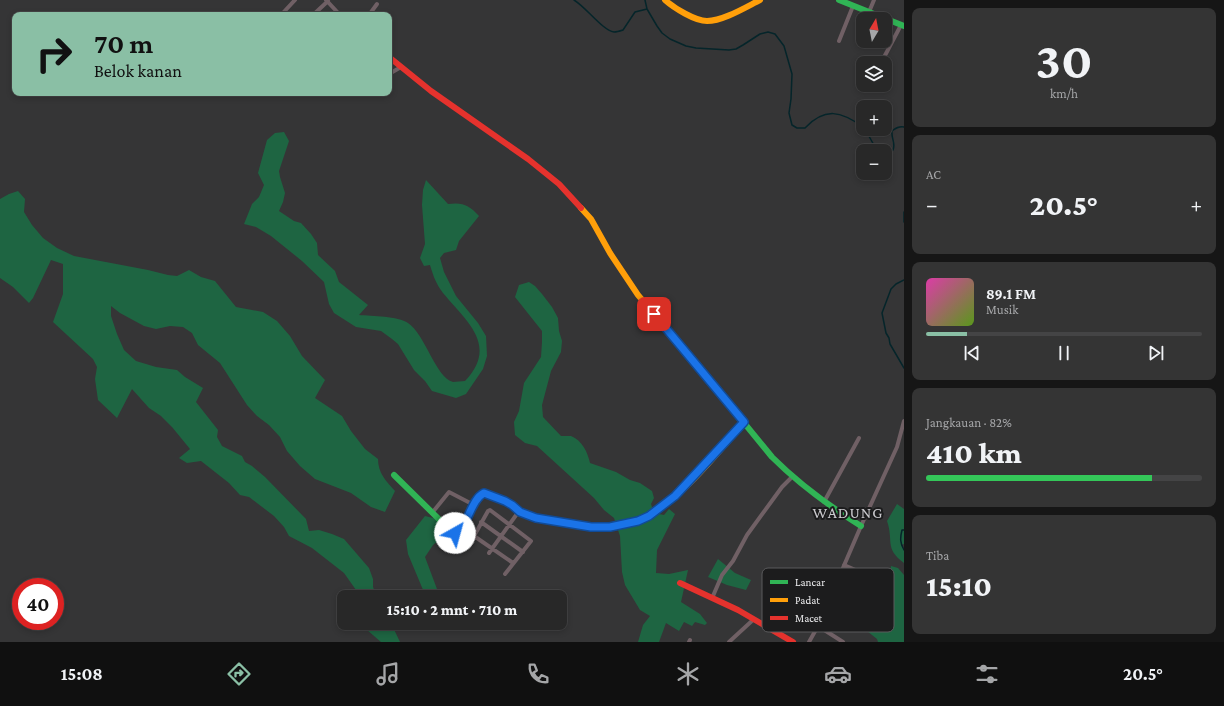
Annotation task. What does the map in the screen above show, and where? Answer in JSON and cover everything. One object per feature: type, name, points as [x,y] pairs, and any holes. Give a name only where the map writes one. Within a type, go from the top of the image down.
[{"type":"street","points":[[284,12],[295,0]]},
{"type":"street","points":[[665,0],[673,6],[699,19],[707,21],[760,0]]},
{"type":"street","points":[[839,0],[869,12],[874,0]]},
{"type":"street","points":[[317,12],[327,1],[337,12]]},
{"type":"street","points":[[371,12],[377,4]]},
{"type":"street","points":[[839,41],[853,6]]},
{"type":"street","points":[[885,56],[902,25],[892,21]]},
{"type":"street","points":[[392,60],[431,91],[528,159],[559,184],[591,219],[622,273],[638,295],[772,457],[792,477],[824,502],[861,526]]},
{"type":"street","points":[[392,72],[401,67]]},
{"type":"street","points":[[843,568],[897,447],[904,421]]},
{"type":"street","points":[[394,475],[432,513],[452,532],[455,533],[460,530],[480,495],[484,493],[505,501],[526,515],[536,518],[591,527],[610,527],[638,521],[649,516],[675,496],[744,422]]},
{"type":"street","points":[[824,502],[859,438]]},
{"type":"street","points":[[713,596],[722,575],[733,561],[747,535],[792,477]]},
{"type":"street","points":[[432,513],[448,492],[453,493],[474,505]]},
{"type":"street","points":[[505,574],[531,541],[490,510],[481,522],[474,536],[513,563]]},
{"type":"street","points":[[489,553],[519,511]]},
{"type":"street","points":[[481,522],[523,552]]},
{"type":"street","points":[[844,565],[851,568]]},
{"type":"street","points":[[680,583],[713,596],[762,623]]},
{"type":"street","points":[[729,642],[754,618]]},
{"type":"street","points":[[777,632],[793,642]]},
{"type":"street","points":[[809,642],[815,632]]},
{"type":"street","points":[[827,632],[843,642]]},
{"type":"green space","points":[[284,132],[289,141],[279,171],[285,193],[279,211],[294,221],[301,223],[317,243],[318,255],[335,271],[339,282],[368,305],[359,315],[392,318],[408,323],[420,336],[441,373],[453,382],[465,381],[475,368],[479,356],[479,345],[469,324],[438,286],[430,265],[424,266],[420,258],[425,244],[422,205],[423,190],[426,180],[448,204],[458,203],[465,205],[479,216],[459,241],[456,250],[444,253],[440,258],[444,272],[456,296],[478,323],[486,336],[487,356],[483,369],[466,394],[456,398],[432,391],[414,370],[398,344],[381,331],[356,327],[334,313],[329,304],[324,282],[302,261],[271,236],[256,227],[244,224],[252,204],[259,197],[264,185],[258,173],[267,140],[275,133]]},
{"type":"green space","points":[[18,191],[25,199],[24,212],[32,225],[43,238],[57,248],[74,256],[168,275],[177,276],[189,270],[201,277],[215,281],[236,307],[263,312],[277,321],[290,336],[302,356],[325,380],[315,398],[342,416],[365,449],[378,459],[381,473],[395,491],[385,512],[371,507],[351,493],[315,479],[300,466],[287,451],[280,437],[247,405],[220,363],[198,345],[192,333],[183,327],[170,326],[156,329],[144,326],[120,313],[111,306],[111,316],[124,350],[136,361],[156,367],[177,370],[185,377],[203,388],[196,402],[218,430],[217,437],[222,446],[242,456],[245,462],[265,477],[306,519],[309,531],[319,530],[344,539],[369,568],[373,579],[374,590],[356,590],[344,573],[312,548],[289,536],[284,527],[274,516],[249,497],[240,495],[229,483],[201,461],[187,463],[179,458],[190,449],[172,427],[161,416],[149,408],[132,389],[117,418],[98,400],[95,379],[97,367],[93,359],[53,322],[63,294],[63,264],[51,260],[33,298],[29,303],[13,287],[0,278],[0,199]]},
{"type":"green space","points":[[529,282],[535,286],[552,307],[558,318],[559,331],[562,341],[561,352],[551,371],[542,405],[543,417],[561,436],[571,436],[578,440],[586,451],[590,463],[616,472],[630,480],[640,483],[652,491],[654,498],[651,504],[654,513],[664,515],[669,509],[675,514],[657,550],[656,573],[669,574],[688,570],[681,602],[700,614],[707,623],[705,625],[695,622],[692,626],[684,622],[679,631],[666,623],[659,642],[638,642],[643,625],[650,616],[640,610],[625,585],[622,572],[620,536],[614,518],[537,446],[525,443],[515,435],[514,422],[519,411],[524,383],[541,357],[542,331],[515,297],[519,285]]},
{"type":"green space","points":[[897,504],[904,509],[904,544],[901,545],[904,550],[904,563],[894,553],[887,521]]},
{"type":"green space","points":[[425,516],[437,519],[446,534],[433,545],[425,557],[437,590],[423,590],[408,554],[406,540]]},
{"type":"green space","points":[[718,559],[735,573],[751,580],[746,590],[727,585],[708,577]]},
{"type":"green space","points":[[891,566],[898,568],[904,575],[904,642],[878,642],[877,639],[868,632],[894,632],[894,568],[891,568]]},
{"type":"green space","points":[[367,630],[394,630],[400,642],[381,642]]},
{"type":"waterway","points":[[574,0],[599,23],[614,32],[623,30],[635,12],[647,9]]},
{"type":"waterway","points":[[645,0],[647,9],[662,33],[670,39],[686,46],[729,50],[736,49],[760,34],[768,32],[775,34],[784,46],[792,74],[789,113],[792,125],[797,128],[805,128],[812,121],[826,114],[847,117],[856,123]]},
{"type":"waterway","points":[[892,150],[894,145],[892,131],[904,127]]},
{"type":"waterway","points":[[869,136],[873,144]]},
{"type":"waterway","points":[[904,212],[904,222]]},
{"type":"waterway","points":[[904,280],[896,284],[891,289],[882,313],[890,344],[904,368]]},
{"type":"waterway","points":[[904,530],[902,530],[901,538],[904,550]]},
{"type":"traffic: fast","points":[[839,0],[904,26]]},
{"type":"traffic: fast","points":[[692,359],[772,457],[815,494],[837,511],[861,526]]},
{"type":"traffic: fast","points":[[394,475],[452,532],[457,532],[460,529],[474,504],[484,493],[502,500],[525,514],[535,518],[573,525],[597,527]]},
{"type":"traffic: slow","points":[[665,0],[685,14],[707,21],[720,19],[760,0]]},
{"type":"traffic: slow","points":[[581,208],[591,219],[610,253],[638,295],[692,359]]},
{"type":"traffic: slow","points":[[597,527],[629,524],[654,512],[668,502],[696,477],[744,423]]},
{"type":"traffic: jam","points":[[392,59],[431,91],[528,159],[559,184],[581,208]]},
{"type":"traffic: jam","points":[[680,583],[738,610],[762,624]]},
{"type":"traffic: jam","points":[[776,632],[793,642]]},
{"type":"district","name":"WADUNG","points":[[848,512]]},
{"type":"route","points":[[455,533],[460,530],[480,495],[484,493],[505,501],[520,512],[536,518],[591,527],[610,527],[638,521],[649,516],[675,496],[703,468],[744,422],[654,314]]}]
